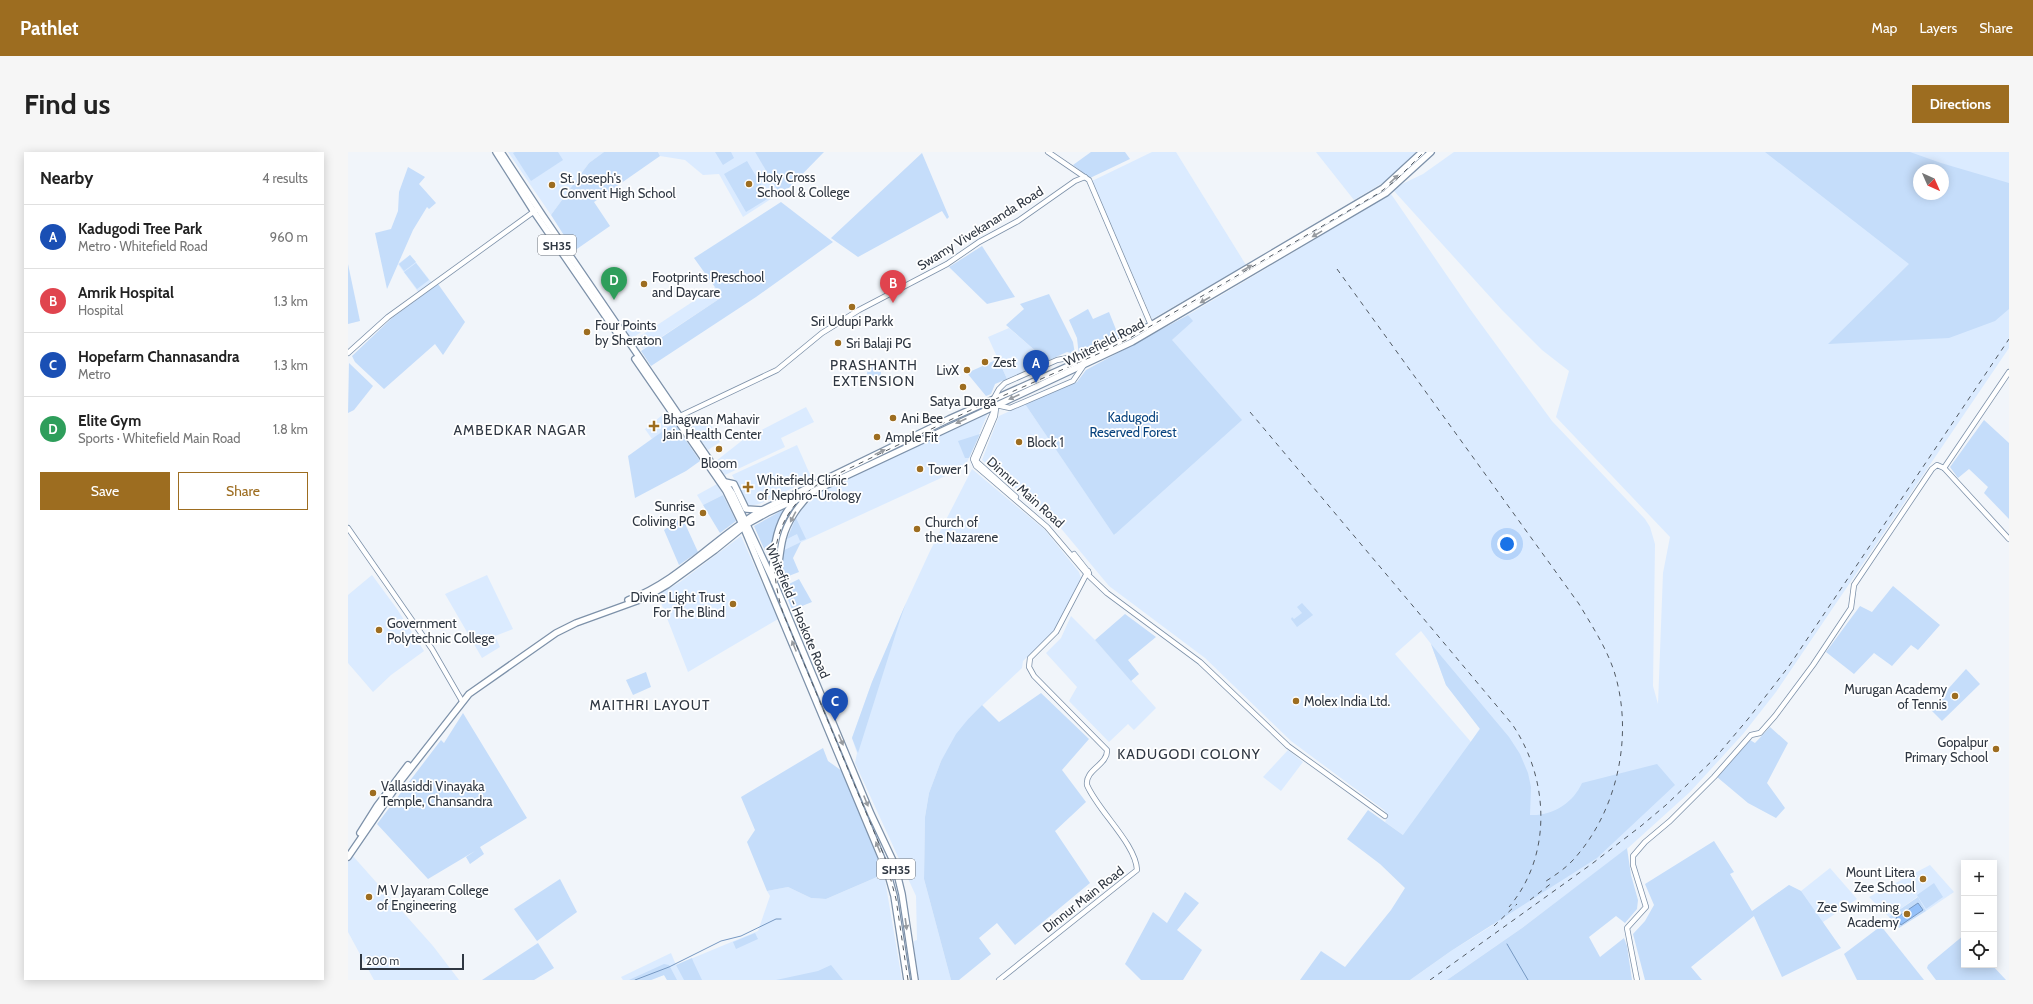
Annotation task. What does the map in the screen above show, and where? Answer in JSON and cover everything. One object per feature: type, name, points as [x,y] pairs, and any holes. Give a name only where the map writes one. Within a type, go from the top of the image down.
[{"type":"main road","name":"SH35","points":[[496,152],[725,482],[744,523]]},
{"type":"main road","name":"SH35","points":[[501,152],[536,210],[726,491],[744,523]]},
{"type":"main road","name":"Whitefield Road","points":[[860,465],[994,398],[1081,364],[1151,325],[1372,195],[1392,181],[1422,152]]},
{"type":"main road","name":"Whitefield Road","points":[[744,523],[762,510],[852,468],[996,405],[1148,333],[1386,193],[1431,152]]},
{"type":"main road","points":[[681,418],[695,441]]},
{"type":"main road","name":"Whitefield Road","points":[[744,523],[818,488],[852,468]]},
{"type":"main road","points":[[725,482],[734,484],[746,509],[762,510]]},
{"type":"main road","points":[[773,580],[778,572],[783,537],[789,524],[796,510],[806,498],[818,488]]},
{"type":"main road","points":[[773,580],[773,557],[778,532],[791,507],[801,496]]},
{"type":"main road","points":[[348,851],[377,806],[461,700],[478,686],[548,638],[582,619],[644,596],[744,523]]},
{"type":"main road","name":"Whitefield - Hoskote Road","points":[[744,523],[773,580],[871,814],[886,845],[899,879],[915,980]]},
{"type":"main road","name":"Whitefield - Hoskote Road","points":[[744,523],[879,850],[890,881],[907,980]]},
{"type":"main road","points":[[348,857],[396,787],[461,700]]},
{"type":"main road","points":[[890,881],[899,879]]},
{"type":"main road","points":[[905,970],[913,970]]},
{"type":"street","points":[[1048,152],[1089,180],[1151,325]]},
{"type":"street","name":"Swamy Vivekananda Road","points":[[681,418],[777,370],[822,332],[859,310],[948,264],[979,242],[1018,221],[1075,181],[1085,177]]},
{"type":"street","points":[[348,353],[388,317],[536,210]]},
{"type":"street","points":[[1068,358],[1081,364],[1073,381],[1010,408],[996,405],[994,398],[999,389],[1005,383],[1057,360],[1068,358]]},
{"type":"street","points":[[1944,468],[2009,372]]},
{"type":"street","name":"Dinnur Main Road","points":[[996,405],[995,416],[977,457],[977,462],[1049,525],[1088,574],[1107,593],[1200,662],[1288,746],[1385,816]]},
{"type":"street","points":[[1637,980],[1627,928],[1646,907],[1633,865],[1633,856],[1645,842],[1670,821],[1714,777],[1751,735],[1760,733],[1775,716],[1813,665],[1851,608],[1854,585],[1927,476],[1937,465],[1944,468],[2009,539]]},
{"type":"street","points":[[348,528],[432,649],[461,700]]},
{"type":"street","name":"Dinnur Main Road","points":[[999,980],[1137,870],[1136,862],[1130,850],[1087,785],[1088,775],[1106,757],[1107,750],[1034,676],[1029,667],[1030,658],[1056,632],[1088,574]]},
{"type":"shaded area","name":"St. Joseph's Convent High School","points":[[508,152],[604,152],[589,163],[551,215]]},
{"type":"shaded area","name":"Holy Cross School & College","points":[[658,152],[755,152],[780,193],[743,217],[719,174],[703,175],[685,160],[660,156]]},
{"type":"shaded area","points":[[1152,152],[1176,152],[1246,265],[1152,319],[1092,181]]},
{"type":"shaded area","points":[[1316,152],[1417,152],[1394,176],[1354,200]]},
{"type":"shaded area","points":[[1454,152],[2009,152],[2009,348],[1776,692],[1743,734],[1690,792],[1628,848],[1522,928],[1447,980],[1410,980],[1451,951],[1493,925],[1403,835],[1385,822],[1388,816],[1384,810],[1291,741],[1205,658],[1109,586],[1054,520],[982,460],[999,416],[1025,404],[1115,535],[1172,340],[1192,321],[1188,315],[1391,194],[1470,309],[1552,421],[1645,519],[1650,527],[1655,544],[1653,686],[1658,704],[1663,573],[1670,537],[1556,417],[1569,371],[1542,350],[1502,310],[1394,191],[1400,185],[1423,174]],"holes":[[[1421,631],[1431,644],[1446,685],[1480,728],[1471,742],[1395,654]]]},
{"type":"shaded area","points":[[410,255],[432,283],[419,293],[398,264]]},
{"type":"shaded area","points":[[715,287],[722,297],[643,349],[636,339]]},
{"type":"shaded area","points":[[639,322],[644,330],[631,339],[626,331]]},
{"type":"shaded area","points":[[1009,328],[1047,361],[1007,379],[988,337]]},
{"type":"shaded area","points":[[806,407],[814,422],[781,438],[785,447],[725,475],[716,461],[744,439]]},
{"type":"shaded area","points":[[666,412],[674,423],[652,439],[645,429]]},
{"type":"shaded area","points":[[988,413],[965,467],[782,551],[795,518],[820,492]]},
{"type":"shaded area","points":[[707,418],[720,442],[708,450],[691,426]]},
{"type":"shaded area","points":[[797,445],[812,479],[759,504],[749,506],[732,475]]},
{"type":"shaded area","points":[[972,469],[1045,530],[1079,572],[1081,578],[1053,633],[1023,661],[1022,668],[969,718],[941,761],[929,793],[925,817],[924,879],[951,980],[919,980],[914,948],[914,941],[917,940],[916,896],[855,763],[857,753],[852,738],[872,682],[906,603],[930,551]]},
{"type":"shaded area","points":[[717,484],[723,495],[703,505],[697,495]]},
{"type":"shaded area","name":"Divine Light Trust For The Blind","points":[[741,536],[778,619],[688,672],[658,595],[680,582]]},
{"type":"shaded area","name":"Government Polytechnic College","points":[[372,575],[397,609],[424,651],[391,675],[373,692],[348,663],[348,595]]},
{"type":"shaded area","points":[[487,575],[513,629],[495,636],[500,647],[482,658],[445,594]]},
{"type":"shaded area","points":[[1071,616],[1095,640],[1156,708],[1134,730],[1128,724],[1109,742],[1069,701],[1077,687],[1046,653],[1061,638]]},
{"type":"shaded area","points":[[1288,750],[1303,762],[1281,791],[1263,777]]},
{"type":"shaded area","name":"M V Jayaram College of Engineering","points":[[352,855],[433,946],[459,980],[374,980],[348,932],[348,862]]},
{"type":"shaded area","name":"Mount Litera Zee School","points":[[1930,865],[1954,892],[1926,911],[1917,897],[1889,917],[1869,897]]},
{"type":"shaded area","points":[[1830,868],[1857,899],[1823,922],[1824,925],[1773,957],[1752,912],[1789,885],[1801,891]]},
{"type":"shaded area","points":[[884,874],[902,980],[667,980],[664,975],[651,980],[623,980],[621,977],[671,953],[676,965],[758,931],[770,896],[767,891],[788,887],[811,898],[826,899]]},
{"type":"green space","points":[[558,152],[563,160],[531,181],[513,153]]},
{"type":"green space","points":[[604,152],[658,152],[660,156],[594,202],[610,226],[574,251],[551,215],[589,163]]},
{"type":"green space","points":[[715,152],[731,152],[734,158],[723,165]]},
{"type":"green space","points":[[755,152],[824,152],[781,196]]},
{"type":"green space","points":[[1091,152],[1125,152],[1130,159],[1090,178],[1073,165]]},
{"type":"green space","points":[[1765,152],[1910,152],[1944,164],[1913,164],[1913,200],[1949,200],[1949,165],[2009,183],[2009,309],[1995,321],[1949,338],[1828,344],[1909,264]]},
{"type":"green space","points":[[922,153],[949,217],[947,219],[942,211],[858,257],[831,238]]},
{"type":"green space","points":[[747,161],[769,198],[746,212],[724,174]]},
{"type":"green space","points":[[408,167],[425,177],[419,184],[436,203],[429,209],[427,207],[413,230],[387,289],[375,233],[391,229],[398,211],[399,192]]},
{"type":"green space","points":[[781,202],[833,242],[756,297],[651,366],[641,351],[722,297],[694,258]]},
{"type":"green space","points":[[982,246],[1015,297],[987,304],[949,267]]},
{"type":"green space","points":[[410,255],[416,262],[404,271],[399,264]]},
{"type":"green space","points":[[416,263],[429,280],[417,289],[404,272]]},
{"type":"green space","points":[[348,264],[360,321],[348,324]]},
{"type":"green space","points":[[438,284],[465,322],[443,355],[435,344],[384,389],[355,362],[352,356],[392,318]]},
{"type":"green space","points":[[1049,294],[1073,342],[1075,354],[1067,352],[1047,361],[1006,325],[1024,309],[1020,304]]},
{"type":"green space","points":[[1088,309],[1093,319],[1109,312],[1119,337],[1079,356],[1077,338],[1069,320]]},
{"type":"green space","name":"Kadugodi Reserved Forest","points":[[1188,315],[1193,321],[1172,340],[1242,420],[1114,535],[1025,404],[1077,382],[1086,370]]},
{"type":"green space","points":[[998,359],[1007,379],[995,384],[991,394],[986,396],[967,373]]},
{"type":"green space","points":[[349,363],[373,386],[354,410],[348,413]]},
{"type":"green space","points":[[874,366],[879,368],[881,373],[879,378],[874,380],[869,378],[867,373],[869,368]]},
{"type":"green space","points":[[1984,420],[2009,443],[2009,519],[1984,493],[1988,487],[1969,469],[1958,478],[1950,467]]},
{"type":"green space","points":[[674,423],[700,461],[686,471],[635,498],[628,456]]},
{"type":"green space","points":[[980,434],[969,458],[965,458],[958,441]]},
{"type":"green space","points":[[723,495],[736,521],[720,533],[703,505]]},
{"type":"green space","points":[[788,507],[776,531],[770,553],[765,551],[754,526]]},
{"type":"green space","points":[[682,517],[698,552],[679,565],[664,530]]},
{"type":"green space","points":[[796,518],[806,539],[800,541],[797,534],[787,539]]},
{"type":"green space","points":[[801,542],[793,558],[799,572],[781,579],[782,551]]},
{"type":"green space","points":[[799,579],[812,602],[792,610],[784,589],[787,585]]},
{"type":"green space","points":[[1893,586],[1940,625],[1918,650],[1911,645],[1892,666],[1874,653],[1854,674],[1826,652],[1860,606],[1872,612]]},
{"type":"green space","points":[[906,603],[858,753],[852,738],[872,682]]},
{"type":"green space","points":[[1302,603],[1313,615],[1297,627],[1291,619],[1292,617],[1294,619],[1302,613],[1297,607]]},
{"type":"green space","points":[[1125,614],[1156,637],[1128,660],[1139,674],[1131,681],[1095,640]]},
{"type":"green space","points":[[1431,644],[1509,737],[1520,754],[1528,773],[1531,787],[1530,815],[1547,813],[1561,807],[1573,797],[1582,783],[1657,764],[1675,785],[1597,858],[1451,951],[1410,980],[1300,980],[1321,951],[1345,967],[1391,910],[1405,888],[1380,864],[1347,839],[1368,810],[1403,835],[1480,729],[1446,685]]},
{"type":"green space","name":"Murugan Academy of Tennis","points":[[1966,669],[1980,684],[1942,721],[1930,709]]},
{"type":"green space","points":[[646,672],[651,687],[633,695],[626,680]]},
{"type":"green space","points":[[1041,693],[1089,739],[1062,770],[1086,802],[1055,831],[1090,883],[1015,945],[997,923],[979,938],[991,954],[959,980],[951,980],[924,879],[925,817],[929,793],[941,761],[956,734],[982,705],[999,722]]},
{"type":"green space","points":[[463,713],[527,818],[480,847],[484,854],[470,864],[466,857],[475,851],[428,879],[377,824],[441,740],[444,743]]},
{"type":"green space","points":[[1770,727],[1788,743],[1767,783],[1785,808],[1776,818],[1748,803],[1717,777],[1750,740],[1755,743]]},
{"type":"green space","points":[[823,748],[828,761],[842,771],[884,874],[826,899],[811,898],[788,887],[767,891],[747,842],[755,830],[741,797]]},
{"type":"green space","points":[[1714,841],[1734,872],[1730,874],[1752,911],[1789,885],[1801,891],[1841,948],[1782,977],[1754,916],[1691,967],[1702,980],[1645,980],[1633,934],[1645,921],[1654,905],[1645,884]]},
{"type":"green space","points":[[1627,848],[1631,875],[1638,900],[1637,909],[1625,923],[1616,916],[1589,937],[1600,957],[1624,938],[1627,946],[1632,980],[1447,980],[1522,928]]},
{"type":"green space","points":[[560,879],[577,912],[537,941],[514,909]]},
{"type":"green space","points":[[1934,883],[1943,897],[1926,909],[1917,895]]},
{"type":"green space","points":[[1185,892],[1199,903],[1177,930],[1202,950],[1183,980],[1141,980],[1125,964],[1153,912],[1167,923]]},
{"type":"green space","name":"Zee Swimming Academy","points":[[1918,897],[1926,911],[1899,928],[1889,917]]},
{"type":"green space","points":[[1881,926],[1924,980],[1857,980],[1844,954]]},
{"type":"green space","points":[[755,933],[758,939],[736,949],[733,942]]},
{"type":"green space","points":[[1961,938],[1961,968],[1995,968],[2006,980],[1936,980],[1927,968],[1928,965]]},
{"type":"green space","points":[[538,943],[554,968],[534,980],[482,980]]},
{"type":"green space","points":[[692,958],[702,980],[684,980],[676,965]]},
{"type":"green space","points":[[664,964],[669,965],[677,980],[667,980],[664,975],[651,980],[629,980]]},
{"type":"green space","points":[[831,965],[843,980],[776,980],[818,971]]},
{"type":"water","points":[[1918,903],[1923,910],[1901,925],[1896,918]]},
{"type":"waterway","points":[[635,980],[669,967],[721,941],[741,936],[776,919],[781,919]]},
{"type":"waterway","points":[[1507,944],[1528,980]]},
{"type":"railway","points":[[908,980],[896,899],[885,858],[783,613],[778,593],[775,574],[775,556],[778,538],[784,522],[793,507],[806,493],[823,481],[973,409],[1100,353],[1130,338],[1379,193],[1395,181],[1424,152]]},
{"type":"railway","points":[[1337,269],[1579,604],[1603,645],[1611,662],[1620,695],[1622,720],[1622,745],[1618,770],[1611,795],[1602,818],[1589,839],[1571,863],[1543,883]]},
{"type":"railway","points":[[1430,980],[1593,863],[1641,826],[1666,805],[1715,758],[1748,719],[1789,666],[2009,339]]},
{"type":"railway","points":[[1250,412],[1512,724],[1524,745],[1533,768],[1539,792],[1541,816],[1539,840],[1533,864],[1523,886],[1509,907]]},
{"type":"railway","points":[[1530,900],[1553,882]]},
{"type":"railway","points":[[1494,926],[1517,904]]},
{"type":"place","name":"Holy Cross School & College","points":[[749,184]]},
{"type":"place","name":"St. Joseph's Convent High School","points":[[552,185]]},
{"type":"place","name":"Footprints Preschool and Daycare","points":[[644,284]]},
{"type":"place","name":"Elite Gym","points":[[614,300]]},
{"type":"place","name":"Amrik Hospital","points":[[893,303]]},
{"type":"place","name":"Sri Udupi Parkk","points":[[852,307]]},
{"type":"place","name":"Four Points by Sheraton","points":[[587,332]]},
{"type":"place","name":"Sri Balaji PG","points":[[838,343]]},
{"type":"place","name":"Zest","points":[[985,362]]},
{"type":"place","name":"LivX","points":[[967,370]]},
{"type":"place","name":"Kadugodi Tree Park","points":[[1036,383]]},
{"type":"place","name":"Satya Durga","points":[[963,387]]},
{"type":"place","name":"Ani Bee","points":[[893,418]]},
{"type":"place","name":"Bhagwan Mahavir Jain Health Center","points":[[654,426]]},
{"type":"place","name":"Ample Fit","points":[[877,437]]},
{"type":"place","name":"Block 1","points":[[1019,442]]},
{"type":"place","name":"Bloom","points":[[719,449]]},
{"type":"place","name":"Tower 1","points":[[920,469]]},
{"type":"place","name":"Whitefield Clinic of Nephro-Urology","points":[[748,487]]},
{"type":"place","name":"Sunrise Coliving PG","points":[[703,513]]},
{"type":"place","name":"Church of the Nazarene","points":[[917,529]]},
{"type":"place","name":"Divine Light Trust For The Blind","points":[[733,604]]},
{"type":"place","name":"Government Polytechnic College","points":[[379,630]]},
{"type":"place","name":"Murugan Academy of Tennis","points":[[1955,696]]},
{"type":"place","name":"Molex India Ltd.","points":[[1296,701]]},
{"type":"place","name":"Hopefarm Channasandra","points":[[835,721]]},
{"type":"place","name":"Gopalpur Primary School","points":[[1996,749]]},
{"type":"place","name":"Vallasiddi Vinayaka Temple, Chansandra","points":[[373,793]]},
{"type":"place","name":"Mount Litera Zee School","points":[[1923,879]]},
{"type":"place","name":"M V Jayaram College of Engineering","points":[[369,897]]},
{"type":"place","name":"Zee Swimming Academy","points":[[1907,914]]},
{"type":"district","name":"PRASHANTH EXTENSION","points":[[874,374]]},
{"type":"district","name":"AMBEDKAR NAGAR","points":[[520,430]]},
{"type":"district","name":"MAITHRI LAYOUT","points":[[650,705]]},
{"type":"district","name":"KADUGODI COLONY","points":[[1189,754]]}]
